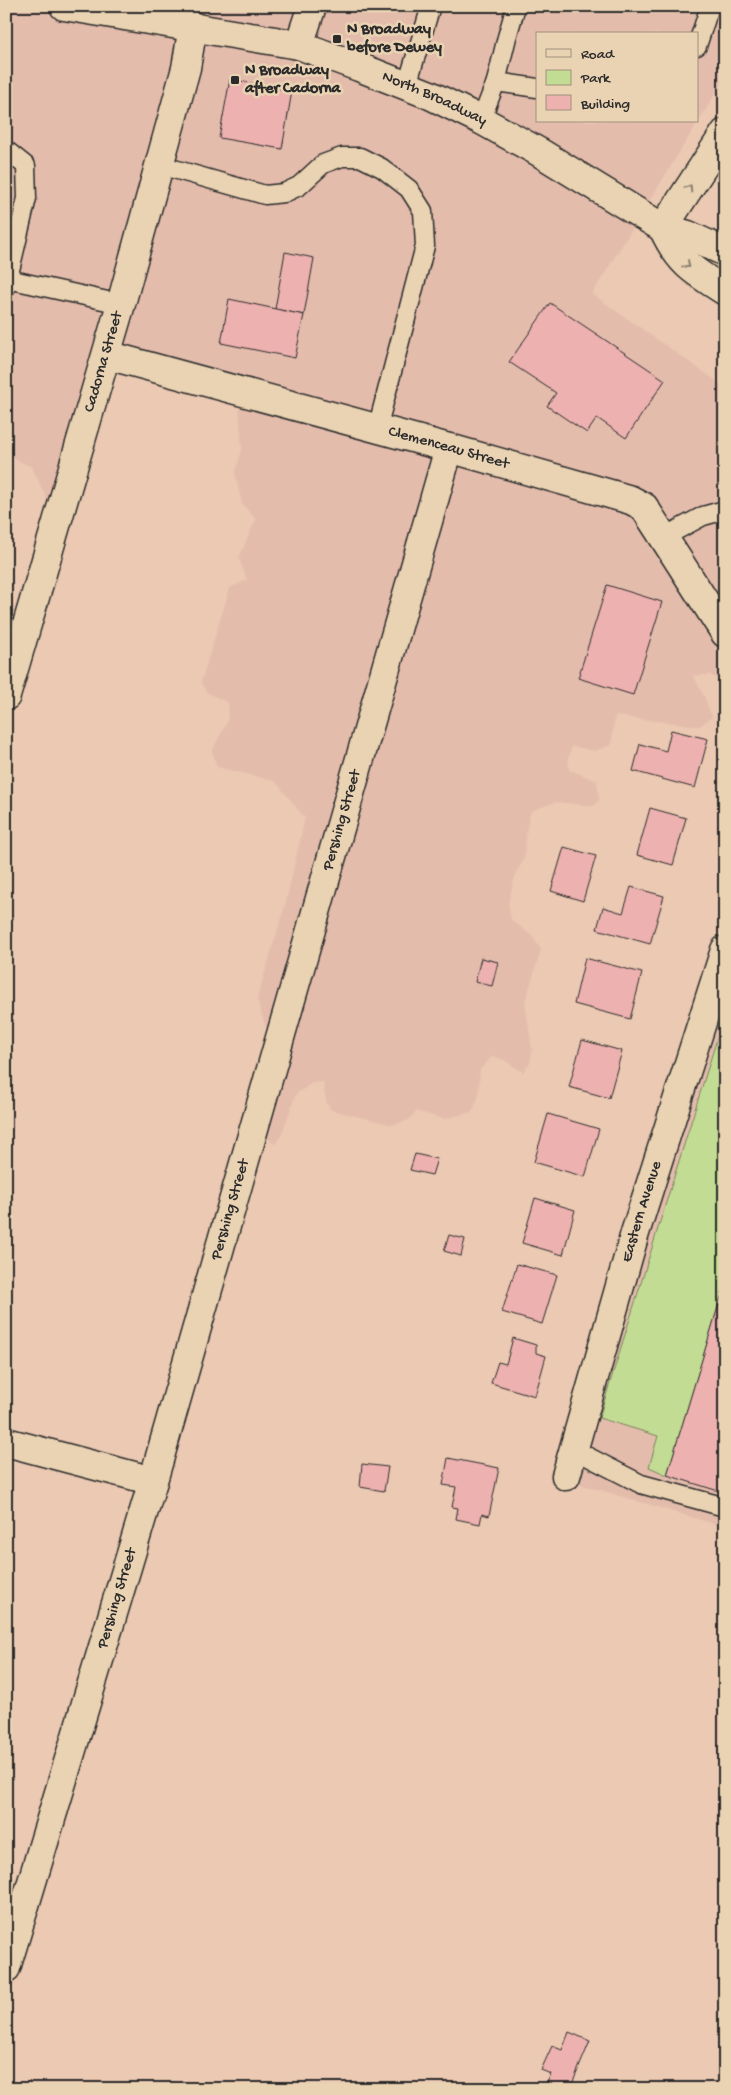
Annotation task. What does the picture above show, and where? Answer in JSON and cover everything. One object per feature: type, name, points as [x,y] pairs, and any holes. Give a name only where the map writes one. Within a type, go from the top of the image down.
[{"type":"street","name":"North Broadway","points":[[64,6],[108,10],[299,45],[407,85],[481,120],[539,152],[663,228],[688,235],[725,252]]},
{"type":"street","points":[[299,45],[312,6]]},
{"type":"street","name":"Cadorna Street","points":[[6,696],[107,355],[186,68],[193,26]]},
{"type":"street","points":[[725,133],[663,228],[676,254],[685,264],[725,291]]},
{"type":"street","name":"Clemenceau Street","points":[[107,355],[449,448],[631,500],[644,507],[725,633]]},
{"type":"street","name":"Pershing Street","points":[[6,1968],[153,1481],[449,448]]},
{"type":"street","name":"Eastern Avenue","points":[[566,1476],[575,1450],[635,1233],[725,950]]},
{"type":"street","points":[[6,1442],[153,1481]]},
{"type":"lane","points":[[407,85],[431,6]]},
{"type":"lane","points":[[481,120],[496,82],[506,37],[516,6]]},
{"type":"lane","points":[[698,43],[710,6]]},
{"type":"lane","points":[[496,82],[536,88]]},
{"type":"lane","points":[[6,150],[26,166],[27,198],[7,283],[121,304]]},
{"type":"lane","points":[[160,165],[264,195],[284,192],[299,186],[323,164],[342,157],[360,157],[382,168],[409,188],[423,212],[425,246],[377,429]]},
{"type":"lane","points":[[664,538],[703,516],[725,510]]},
{"type":"lane","points":[[575,1450],[641,1484],[725,1506]]},
{"type":"shaded area","points":[[6,6],[725,6],[725,78],[698,122],[698,32],[536,32],[536,122],[698,122],[592,294],[725,387],[725,682],[710,675],[693,675],[712,717],[699,726],[615,716],[611,745],[595,751],[572,746],[568,758],[569,770],[597,781],[599,800],[594,806],[556,802],[531,811],[527,825],[524,859],[516,873],[508,903],[511,920],[532,936],[541,950],[525,1002],[532,1050],[530,1063],[523,1072],[504,1060],[493,1056],[480,1069],[478,1098],[472,1112],[444,1119],[416,1111],[409,1120],[393,1125],[331,1110],[326,1101],[323,1082],[312,1083],[296,1094],[281,1136],[275,1144],[259,1131],[272,1047],[257,999],[285,906],[305,818],[275,781],[217,767],[212,751],[227,722],[229,703],[206,692],[201,682],[230,588],[247,580],[239,558],[256,519],[242,504],[235,473],[242,450],[239,407],[255,394],[117,351],[73,500],[48,502],[32,467],[6,455]]},
{"type":"shaded area","points":[[725,972],[725,1527],[553,1476]]},
{"type":"green space","points":[[725,1013],[725,1284],[667,1475],[649,1467],[658,1436],[599,1418]]},
{"type":"building","points":[[230,79],[292,91],[282,149],[219,138]]},
{"type":"building","points":[[285,252],[314,258],[304,315],[275,309]]},
{"type":"building","points":[[229,299],[304,315],[295,358],[221,343]]},
{"type":"building","points":[[550,303],[665,380],[626,438],[597,418],[587,433],[547,406],[556,393],[509,362]]},
{"type":"building","points":[[607,585],[662,602],[633,695],[578,678]]},
{"type":"building","points":[[671,730],[708,739],[695,788],[633,771],[640,744],[666,751]]},
{"type":"building","points":[[650,808],[686,818],[673,865],[637,855]]},
{"type":"building","points":[[564,847],[596,856],[583,901],[551,891]]},
{"type":"building","points":[[631,887],[664,896],[650,944],[597,929],[603,907],[623,913]]},
{"type":"building","points":[[481,958],[498,962],[492,986],[475,982]]},
{"type":"building","points":[[585,958],[642,973],[630,1019],[574,1004]]},
{"type":"building","points":[[582,1040],[622,1051],[609,1098],[569,1087]]},
{"type":"building","points":[[548,1114],[599,1129],[585,1177],[534,1162]]},
{"type":"building","points":[[415,1154],[437,1159],[432,1175],[410,1170]]},
{"type":"building","points":[[535,1198],[575,1210],[563,1255],[522,1243]]},
{"type":"building","points":[[449,1235],[465,1239],[461,1256],[444,1251]]},
{"type":"building","points":[[517,1264],[557,1275],[542,1324],[502,1312]]},
{"type":"building","points":[[725,1284],[725,1493],[667,1475]]},
{"type":"building","points":[[513,1338],[536,1345],[536,1353],[546,1356],[535,1396],[491,1383],[498,1362],[506,1364]]},
{"type":"building","points":[[448,1458],[499,1468],[489,1516],[482,1514],[480,1524],[456,1519],[458,1508],[452,1507],[456,1487],[443,1485]]},
{"type":"building","points":[[362,1464],[388,1467],[384,1491],[360,1487]]},
{"type":"building","points":[[569,2032],[590,2041],[570,2089],[556,2089],[546,2085],[551,2074],[541,2070],[552,2046],[562,2050]]},
{"type":"place","name":"N Broadway before Dewey","points":[[337,39]]},
{"type":"place","name":"N Broadway after Cadorna","points":[[235,80]]}]
